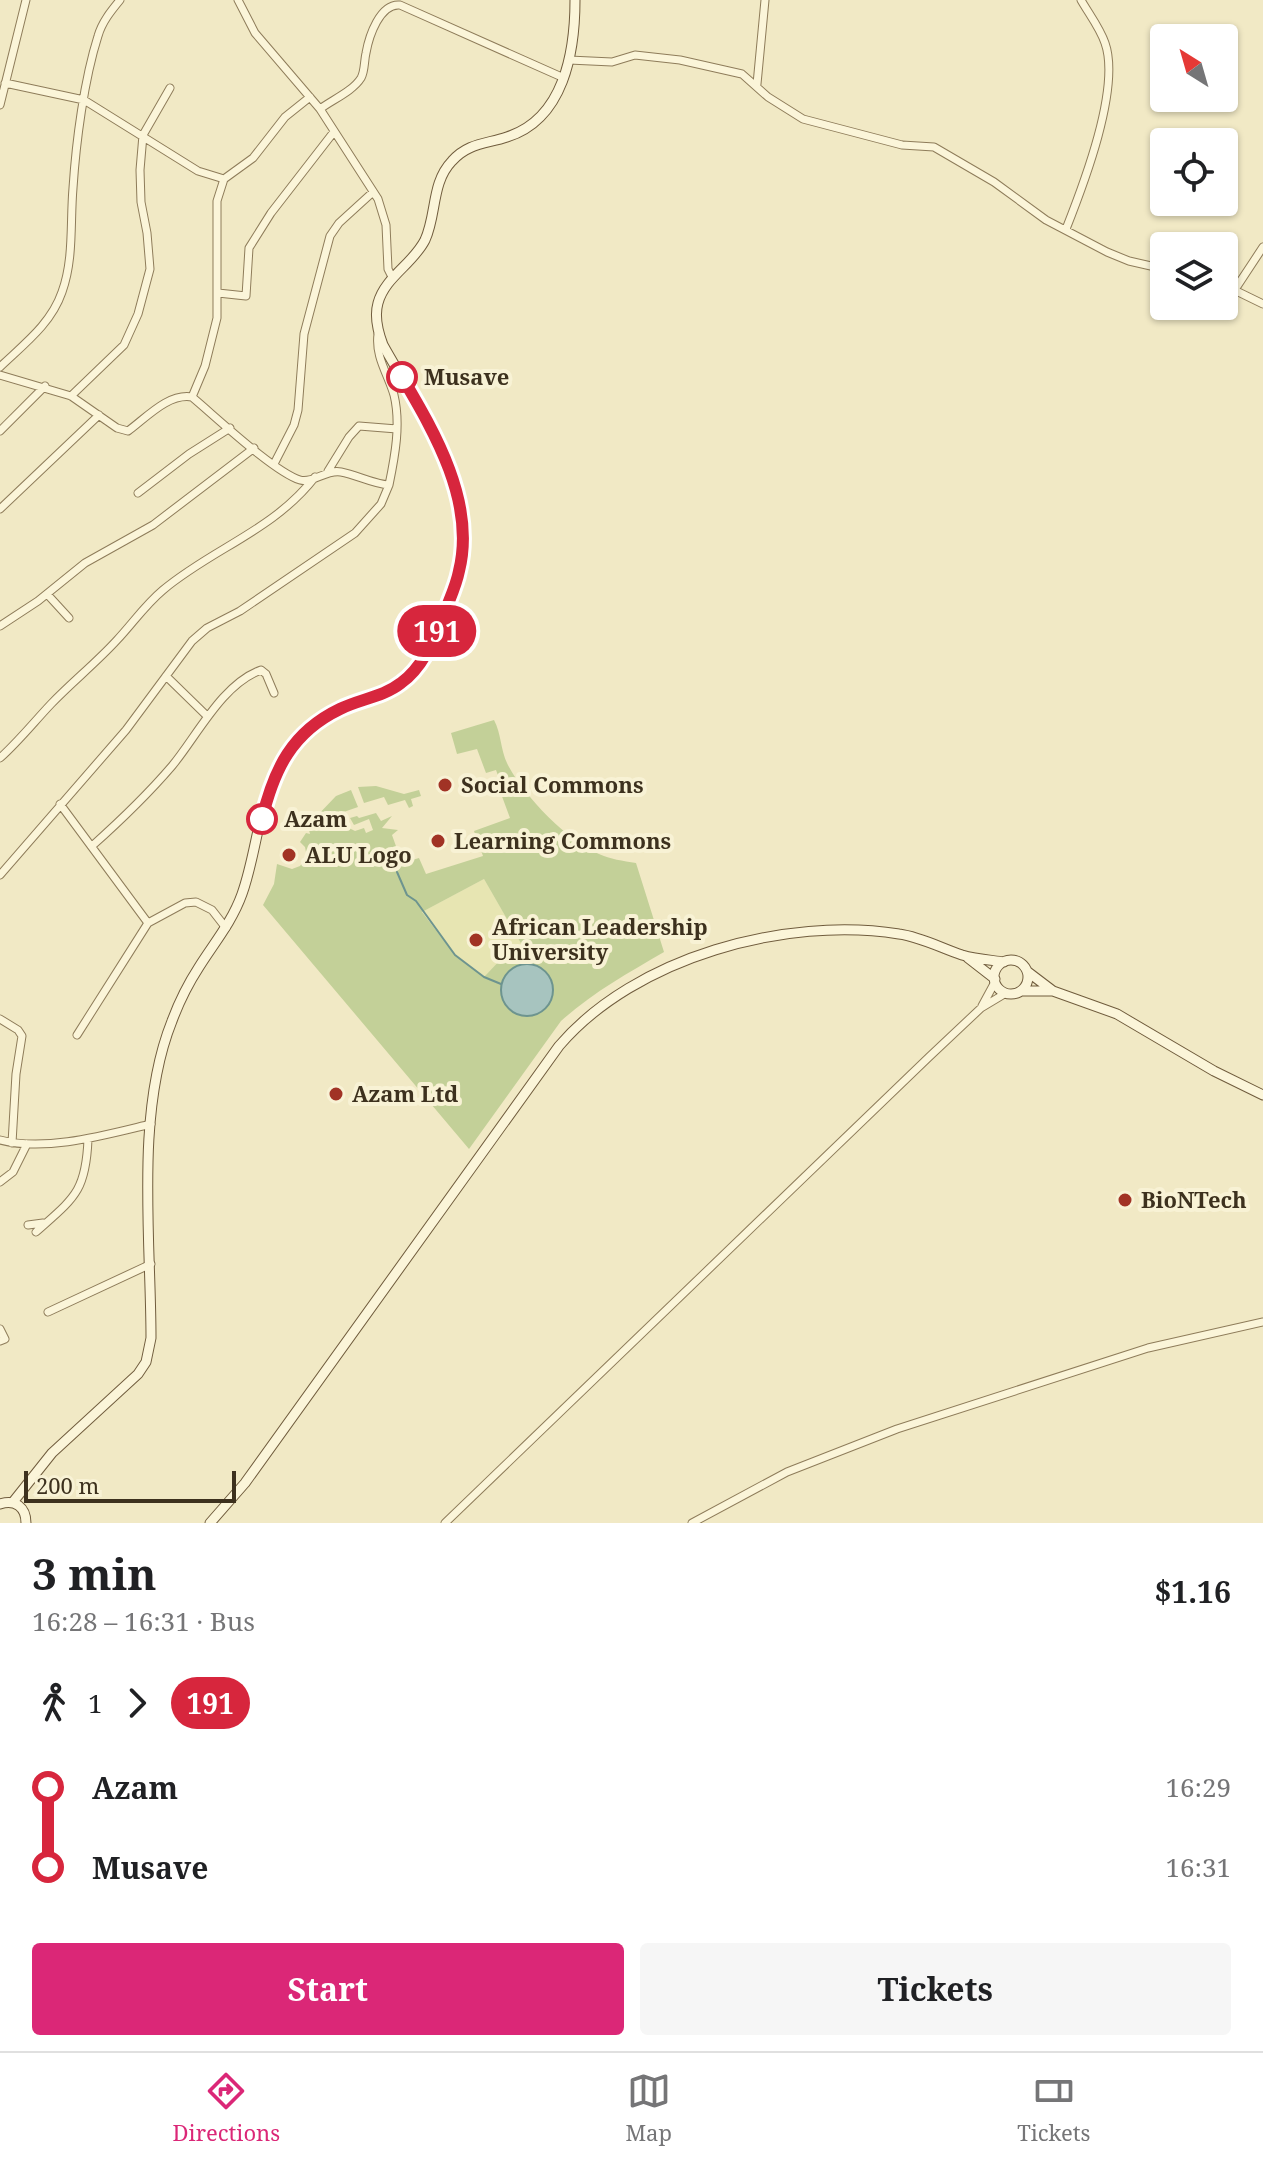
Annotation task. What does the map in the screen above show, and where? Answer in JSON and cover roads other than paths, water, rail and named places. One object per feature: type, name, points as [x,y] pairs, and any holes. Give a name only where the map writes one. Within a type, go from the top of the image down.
[{"type":"main road","points":[[13,1502],[52,1453],[129,1383],[146,1362],[151,1338],[148,1184],[151,1103],[158,1063],[184,990],[226,928],[242,894],[276,772],[289,750],[323,718],[393,689],[413,673],[437,632],[459,571],[462,527],[453,483],[426,417],[378,332],[377,306],[392,277],[423,244],[429,231],[440,179],[454,158],[473,145],[507,137],[534,123],[548,109],[564,78],[569,60],[575,32],[575,0]]},
{"type":"main road","points":[[210,1523],[245,1483],[559,1046],[580,1023],[637,983],[721,948],[789,933],[840,930],[900,934],[966,956],[1015,961],[1053,991],[1117,1014],[1214,1071],[1263,1095]]},
{"type":"main road","points":[[966,956],[1006,993],[1053,991]]},
{"type":"main road","points":[[995,980],[996,970],[1004,962]]},
{"type":"main road","points":[[1021,991],[1027,983],[1028,972]]},
{"type":"main road","points":[[0,1504],[13,1502],[22,1508],[28,1521]]},
{"type":"street","points":[[0,105],[3,79],[26,0]]},
{"type":"street","points":[[0,367],[35,335],[62,293],[70,258],[73,189],[84,100],[98,36],[120,0]]},
{"type":"street","points":[[238,0],[255,33],[320,109],[373,192],[383,211],[388,269],[392,277]]},
{"type":"street","points":[[757,84],[765,0]]},
{"type":"street","points":[[1066,229],[1087,175],[1108,83],[1106,44],[1081,0]]},
{"type":"street","points":[[320,109],[359,81],[384,4],[400,5],[564,78]]},
{"type":"street","points":[[569,60],[612,62],[635,55],[680,60],[742,74],[757,84],[768,97],[803,119],[902,145],[934,147],[994,182],[1046,220],[1129,261],[1150,266]]},
{"type":"street","points":[[3,79],[84,100],[198,171],[224,179]]},
{"type":"street","points":[[71,396],[124,345],[138,314],[150,269],[141,202],[143,135],[170,88]]},
{"type":"street","points":[[192,397],[211,346],[217,318],[217,201],[224,179],[253,158],[285,117],[310,97]]},
{"type":"street","points":[[218,293],[246,296],[249,248],[271,213],[333,133]]},
{"type":"street","points":[[274,464],[294,425],[298,410],[304,334],[330,236],[339,223],[373,192]]},
{"type":"street","points":[[1238,285],[1263,247]]},
{"type":"street","points":[[1238,293],[1263,304]]},
{"type":"street","points":[[0,875],[126,730],[192,641],[207,628],[240,611],[355,533],[381,504],[389,485],[397,429],[395,400],[379,357],[378,332]]},
{"type":"street","points":[[0,375],[71,396],[117,428],[128,431],[173,398],[192,397],[274,464],[300,480],[328,471],[339,471],[389,485]]},
{"type":"street","points":[[0,431],[45,386]]},
{"type":"street","points":[[0,509],[99,415]]},
{"type":"street","points":[[328,471],[359,426],[397,429]]},
{"type":"street","points":[[138,493],[230,428]]},
{"type":"street","points":[[0,626],[85,563],[153,525],[254,448]]},
{"type":"street","points":[[0,758],[120,638],[137,614],[163,590],[193,567],[249,536],[303,492],[315,477]]},
{"type":"street","points":[[47,594],[69,618]]},
{"type":"street","points":[[92,846],[157,782],[207,716],[237,686],[261,670],[274,693]]},
{"type":"street","points":[[166,676],[207,716]]},
{"type":"street","points":[[60,804],[148,923]]},
{"type":"street","points":[[77,1035],[148,923],[185,903],[196,902],[212,910],[226,928]]},
{"type":"street","points":[[981,1008],[995,980]]},
{"type":"street","points":[[445,1523],[981,1008],[1006,993]]},
{"type":"street","points":[[0,1019],[22,1036],[16,1074],[12,1143]]},
{"type":"street","points":[[0,1140],[27,1144],[88,1139],[151,1124]]},
{"type":"street","points":[[36,1232],[64,1207],[86,1175],[88,1139]]},
{"type":"street","points":[[0,1182],[13,1172],[27,1144]]},
{"type":"street","points":[[28,1225],[46,1223]]},
{"type":"street","points":[[48,1312],[151,1264]]},
{"type":"street","points":[[692,1523],[787,1472],[897,1429],[1148,1348],[1263,1322]]},
{"type":"street","points":[[0,1329],[5,1339]]},
{"type":"water","points":[[527,964],[545,972],[553,990],[545,1008],[527,1016],[509,1008],[501,990],[509,972]]},
{"type":"waterway","points":[[397,872],[407,895],[416,901],[455,955],[484,977],[501,984]]},
{"type":"place","name":"Musave","points":[[402,377]]},
{"type":"place","name":"Social Commons","points":[[445,785]]},
{"type":"place","name":"Azam","points":[[262,819]]},
{"type":"place","name":"Learning Commons","points":[[438,841]]},
{"type":"place","name":"ALU Logo","points":[[289,855]]},
{"type":"place","name":"African Leadership University","points":[[476,940]]},
{"type":"place","name":"Azam Ltd","points":[[336,1094]]},
{"type":"place","name":"BioNTech","points":[[1125,1200]]}]
